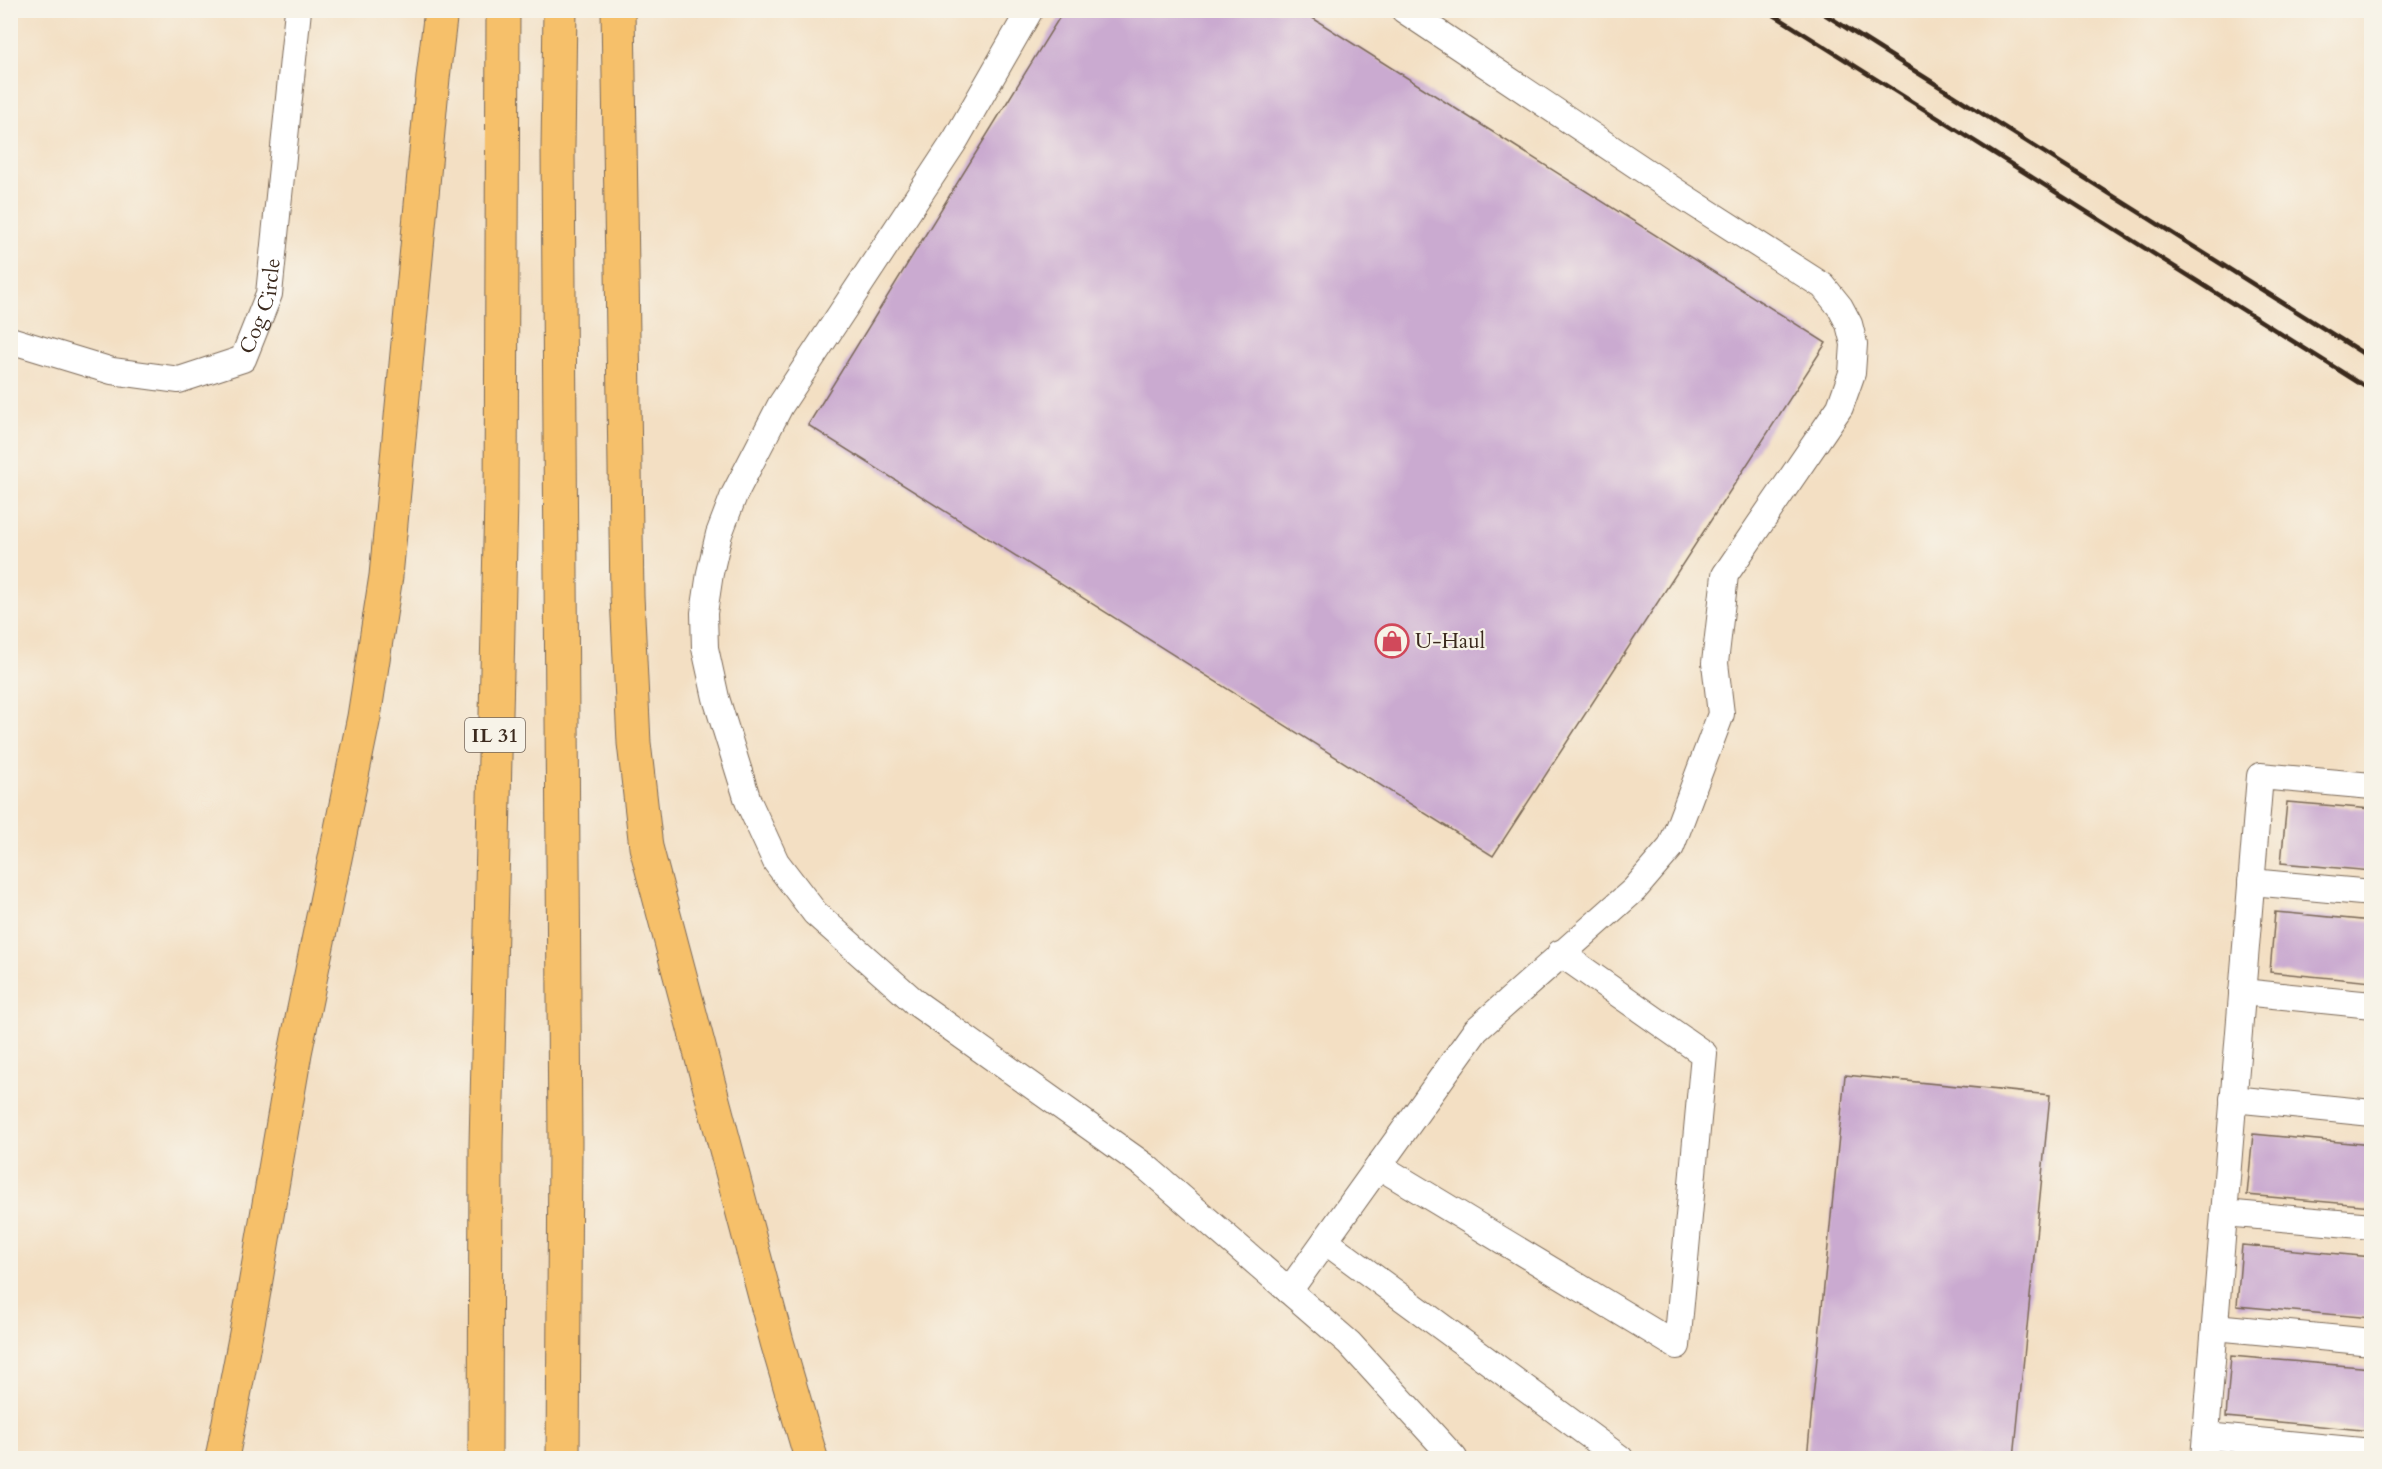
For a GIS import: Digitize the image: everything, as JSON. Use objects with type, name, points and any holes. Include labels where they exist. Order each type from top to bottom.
[{"type":"main road","points":[[222,1458],[255,1285],[294,1053],[364,717],[386,576],[441,10]]},
{"type":"main road","name":"IL 31","points":[[485,1458],[486,1144],[501,499],[503,10]]},
{"type":"main road","points":[[560,10],[558,148],[565,1143],[563,1458]]},
{"type":"main road","points":[[618,10],[627,596],[634,742],[646,848],[777,1342],[811,1458]]},
{"type":"lane","name":"Cog Circle","points":[[10,340],[112,371],[179,380],[243,359],[269,294],[298,10]]},
{"type":"lane","points":[[1030,10],[956,139],[780,406],[734,495],[719,534],[704,613],[705,648],[716,698],[748,801],[776,862],[815,914],[916,1003],[1145,1166],[1349,1343],[1454,1458]]},
{"type":"lane","points":[[1289,1291],[1476,1030],[1560,953],[1634,890],[1671,847],[1721,714],[1715,663],[1725,575],[1840,407],[1852,373],[1854,344],[1849,324],[1840,307],[1823,286],[1684,197],[1404,10]]},
{"type":"lane","points":[[2372,786],[2260,776],[2205,1448],[2372,1452]]},
{"type":"lane","points":[[2251,882],[2372,893]]},
{"type":"lane","points":[[1379,1166],[1677,1347],[1704,1054],[1560,953]]},
{"type":"lane","points":[[2242,992],[2372,1005]]},
{"type":"lane","points":[[2233,1099],[2372,1113]]},
{"type":"lane","points":[[2224,1213],[2372,1226]]},
{"type":"lane","points":[[1325,1241],[1620,1458]]},
{"type":"lane","points":[[2215,1328],[2372,1342]]},
{"type":"building","name":"U-Haul","points":[[1064,10],[1300,10],[1826,343],[1493,856],[808,425]]},
{"type":"building","points":[[2287,802],[2372,809],[2372,871],[2281,863]]},
{"type":"building","points":[[2275,912],[2372,921],[2372,982],[2270,972]]},
{"type":"building","points":[[1845,1075],[2050,1095],[2014,1458],[1807,1458]]},
{"type":"building","points":[[2253,1134],[2372,1145],[2372,1206],[2247,1195]]},
{"type":"building","points":[[2242,1245],[2372,1257],[2372,1318],[2237,1306]]},
{"type":"building","points":[[2231,1356],[2372,1368],[2372,1431],[2226,1417]]},
{"type":"railway","points":[[1766,10],[2372,391]]},
{"type":"railway","points":[[1818,10],[2372,359]]},
{"type":"place","name":"U-Haul","points":[[1392,641]]}]
